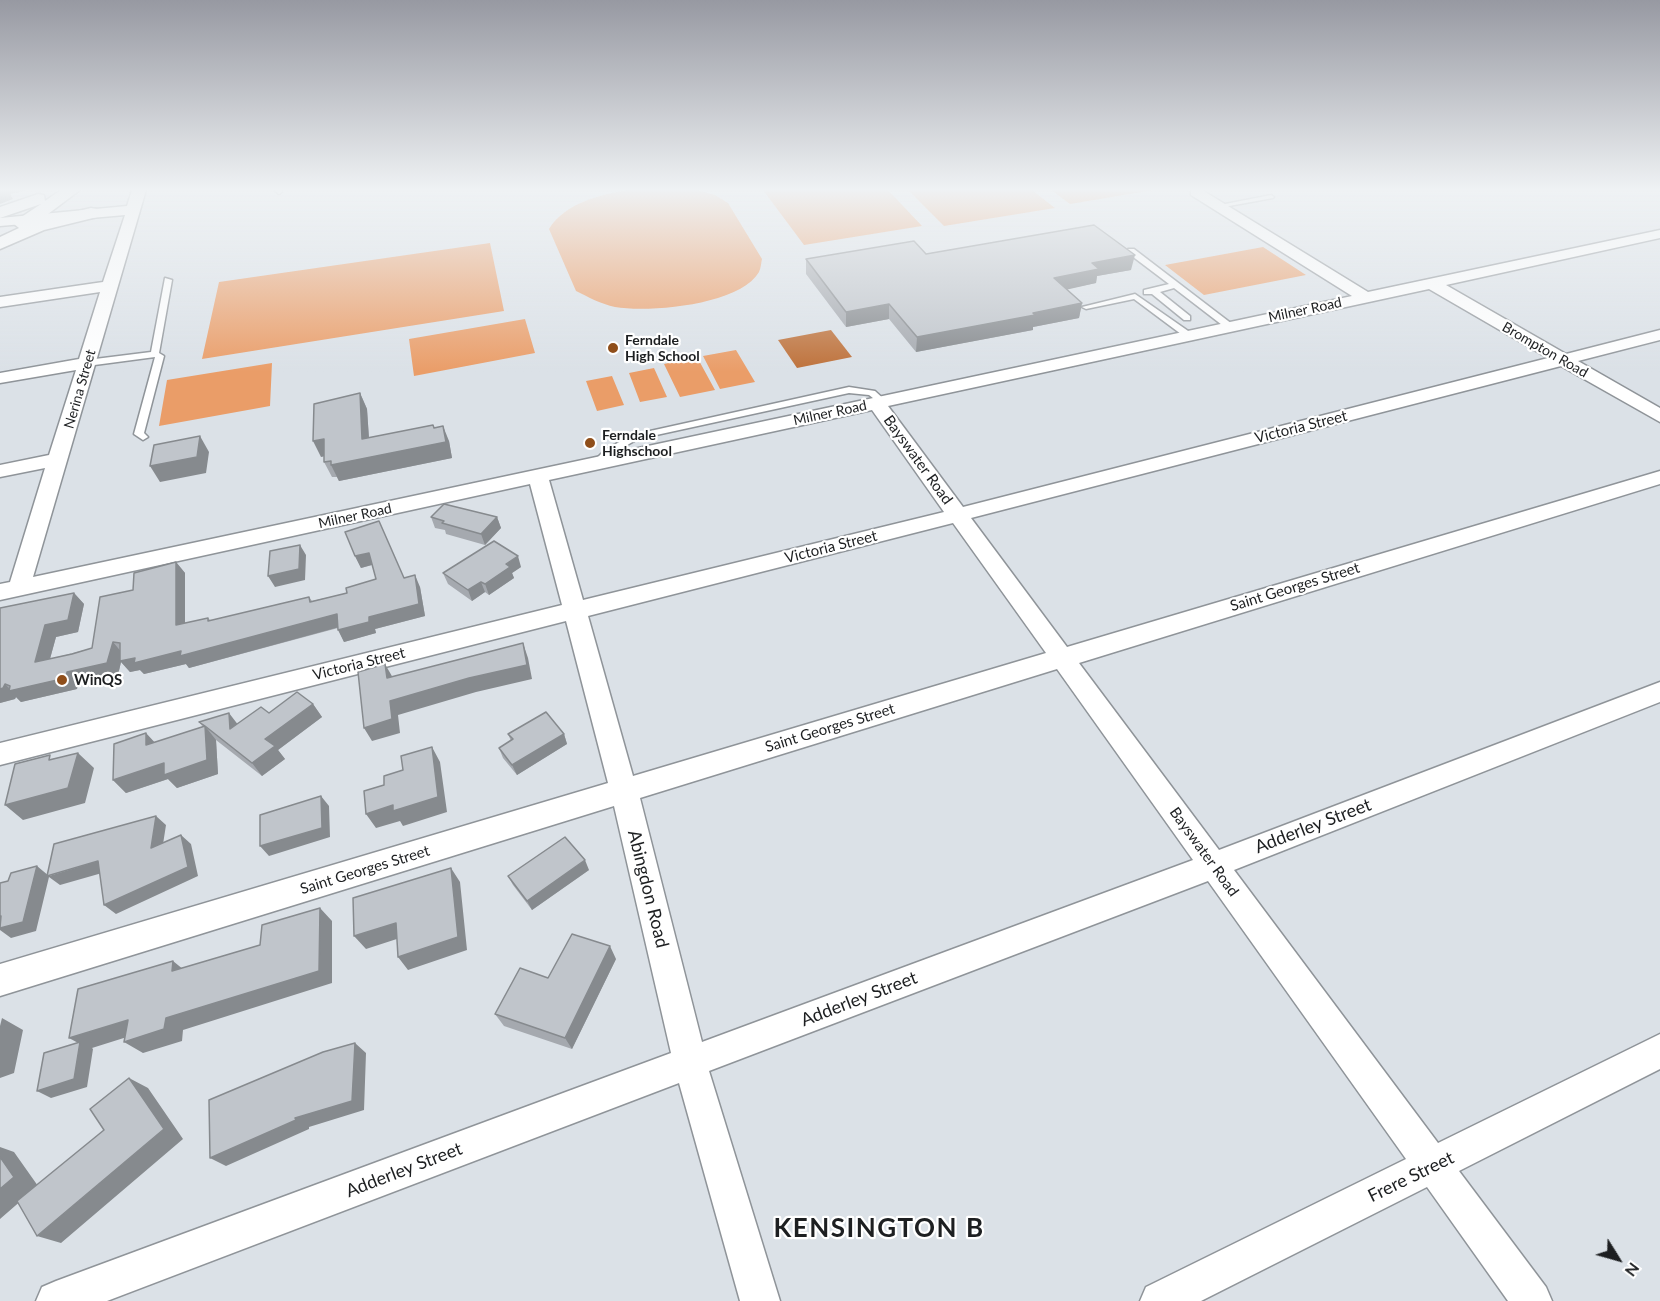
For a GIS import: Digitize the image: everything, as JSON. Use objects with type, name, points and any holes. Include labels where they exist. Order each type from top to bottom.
[{"type":"street","name":"Nerina Street","points":[[19,588],[121,251]]},
{"type":"street","points":[[1290,251],[1365,297]]},
{"type":"street","name":"Milner Road","points":[[0,592],[879,403],[1187,327],[1229,326],[1582,251]]},
{"type":"street","name":"Brompton Road","points":[[1431,283],[1660,416]]},
{"type":"street","points":[[0,303],[111,286]]},
{"type":"street","name":"Victoria Street","points":[[0,754],[958,515],[1660,335]]},
{"type":"street","points":[[0,378],[87,363]]},
{"type":"street","name":"Bayswater Road","points":[[879,403],[958,515],[1532,1301]]},
{"type":"street","points":[[0,471],[59,459]]},
{"type":"street","name":"Abingdon Road","points":[[537,477],[624,791],[690,1063],[760,1301]]},
{"type":"street","name":"Saint Georges Street","points":[[0,980],[1660,477]]},
{"type":"street","name":"Adderley Street","points":[[56,1301],[1214,865],[1660,692]]},
{"type":"street","name":"Frere Street","points":[[1160,1301],[1660,1051]]},
{"type":"lane","points":[[1131,251],[1229,326]]},
{"type":"lane","points":[[155,354],[168,280]]},
{"type":"lane","points":[[1086,307],[1175,285]]},
{"type":"lane","points":[[1154,291],[1187,327]]},
{"type":"lane","points":[[1135,296],[1187,327]]},
{"type":"lane","points":[[87,363],[160,355],[140,434],[143,437]]},
{"type":"shaded area","points":[[436,251],[492,251],[504,311],[202,359],[219,282]]},
{"type":"shaded area","points":[[558,251],[757,251],[762,259],[759,272],[749,283],[733,292],[693,304],[630,309],[600,302],[576,291]]},
{"type":"shaded area","points":[[1243,251],[1269,251],[1306,275],[1204,295],[1165,265]]},
{"type":"shaded area","points":[[525,319],[535,353],[414,376],[409,339]]},
{"type":"shaded area","points":[[831,330],[852,357],[797,368],[778,340]]},
{"type":"shaded area","points":[[736,350],[755,382],[720,389],[703,356]]},
{"type":"shaded area","points":[[697,357],[715,390],[680,397],[664,364]]},
{"type":"shaded area","points":[[272,363],[270,406],[159,426],[167,380]]},
{"type":"shaded area","points":[[654,368],[667,397],[640,402],[629,373]]},
{"type":"shaded area","points":[[612,376],[624,405],[597,411],[586,381]]},
{"type":"building","points":[[856,251],[923,251],[926,254],[945,251],[1129,251],[1135,255],[1092,263],[1099,269],[1054,278],[1082,303],[1033,313],[1035,315],[917,337],[889,304],[846,312],[806,259]]},
{"type":"building","points":[[360,393],[362,439],[433,425],[434,428],[443,426],[446,442],[331,465],[331,461],[324,462],[324,439],[313,441],[314,404]]},
{"type":"building","points":[[200,436],[197,457],[150,466],[154,445]]},
{"type":"building","points":[[444,504],[497,517],[481,534],[442,523],[444,521],[431,517]]},
{"type":"building","points":[[379,521],[404,578],[415,575],[419,604],[369,617],[369,622],[338,630],[337,614],[180,656],[181,651],[134,663],[135,658],[120,661],[120,643],[113,642],[107,663],[67,672],[66,678],[9,691],[10,686],[5,684],[0,689],[0,608],[74,593],[68,620],[45,625],[35,662],[92,648],[100,597],[133,590],[134,573],[176,562],[176,625],[208,618],[208,621],[309,597],[310,602],[347,593],[346,588],[376,579],[369,553],[355,556],[345,532]]},
{"type":"building","points":[[494,541],[518,556],[506,564],[510,567],[485,584],[481,582],[468,590],[443,573]]},
{"type":"building","points":[[300,545],[299,569],[268,576],[270,551]]},
{"type":"building","points":[[523,643],[527,665],[469,678],[390,701],[392,719],[364,728],[358,672],[385,664],[387,678]]},
{"type":"building","points":[[297,692],[313,704],[265,739],[275,746],[252,763],[199,722],[229,713],[230,729],[261,707],[269,713]]},
{"type":"building","points":[[546,712],[564,734],[512,765],[499,748],[513,739],[508,734]]},
{"type":"building","points":[[205,726],[207,760],[164,775],[164,763],[113,780],[114,744],[146,733],[146,745]]},
{"type":"building","points":[[432,747],[438,797],[393,811],[393,805],[366,814],[364,791],[384,785],[384,776],[403,770],[401,756]]},
{"type":"building","points":[[78,753],[68,788],[5,805],[15,764],[50,755],[49,760]]},
{"type":"building","points":[[321,796],[322,828],[260,846],[260,815]]},
{"type":"building","points":[[156,816],[151,848],[181,835],[188,867],[104,905],[98,861],[47,876],[54,844]]},
{"type":"building","points":[[565,837],[585,860],[527,901],[508,876]]},
{"type":"building","points":[[37,866],[23,922],[0,928],[0,883],[8,881],[11,873]]},
{"type":"building","points":[[451,868],[458,937],[398,957],[396,923],[354,936],[353,898]]},
{"type":"building","points":[[320,908],[319,971],[166,1018],[164,1029],[124,1042],[128,1020],[69,1038],[78,989],[173,961],[172,971],[260,945],[262,925]]},
{"type":"building","points":[[572,934],[610,946],[565,1038],[495,1014],[520,968],[548,978]]},
{"type":"building","points":[[80,1042],[74,1079],[37,1091],[44,1053]]},
{"type":"building","points":[[355,1043],[352,1101],[295,1118],[296,1120],[210,1158],[209,1100],[323,1052]]},
{"type":"building","points":[[129,1078],[164,1129],[37,1236],[17,1201],[104,1130],[90,1109]]},
{"type":"building","points":[[0,1157],[14,1177],[0,1189]]},
{"type":"place","name":"Ferndale High School","points":[[613,348]]},
{"type":"place","name":"Ferndale Highschool","points":[[590,443]]},
{"type":"place","name":"WinQS","points":[[62,680]]},
{"type":"district","name":"KENSINGTON B","points":[[879,1229]]}]
